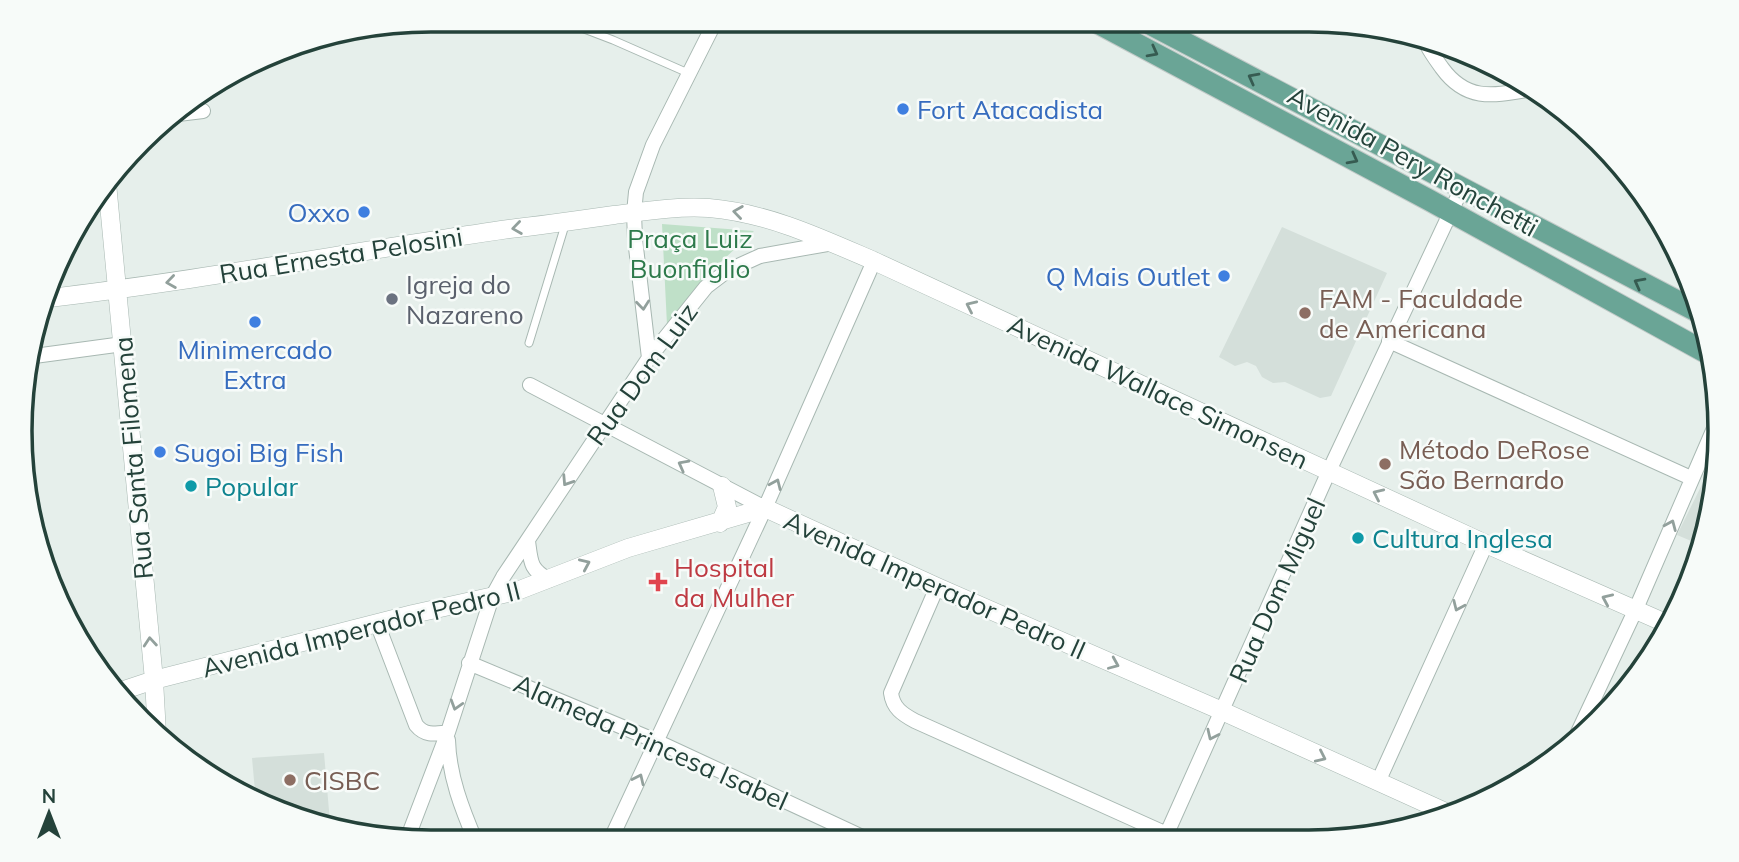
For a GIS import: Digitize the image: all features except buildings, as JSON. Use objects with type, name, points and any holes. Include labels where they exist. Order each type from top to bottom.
[{"type":"main road","name":"Avenida Pery Ronchetti","points":[[1113,31],[1450,211],[1699,349]]},
{"type":"main road","name":"Avenida Pery Ronchetti","points":[[1163,31],[1687,306]]},
{"type":"street","points":[[649,358],[634,213],[636,192],[642,171],[709,31]]},
{"type":"street","points":[[1432,52],[1450,78],[1461,88],[1474,93],[1494,95],[1518,91]]},
{"type":"street","points":[[190,113],[203,111]]},
{"type":"street","name":"Rua Dom Miguel","points":[[1173,830],[1222,711],[1329,471],[1462,188]]},
{"type":"street","name":"Rua Santa Filomena","points":[[108,196],[156,720]]},
{"type":"street","name":"Avenida Wallace Simonsen","points":[[634,213],[676,208],[709,208],[747,213],[788,225],[874,261],[1486,544],[1659,621]]},
{"type":"street","name":"Rua Ernesta Pelosini","points":[[55,297],[634,213]]},
{"type":"street","name":"Rua Dom Luiz","points":[[411,830],[448,732],[492,597],[503,576],[649,358],[706,287],[727,271],[760,256],[833,243]]},
{"type":"street","points":[[615,830],[765,509],[874,261]]},
{"type":"street","points":[[1389,341],[1691,478]]},
{"type":"street","points":[[39,355],[123,344]]},
{"type":"street","points":[[530,385],[765,509]]},
{"type":"street","points":[[1585,718],[1635,611],[1707,443]]},
{"type":"street","points":[[720,523],[727,507],[722,486]]},
{"type":"street","name":"Avenida Imperador Pedro II","points":[[127,689],[377,623],[492,597],[549,580],[628,548],[765,509],[1437,808]]},
{"type":"street","points":[[528,541],[532,567],[549,580]]},
{"type":"street","points":[[1378,782],[1486,544]]},
{"type":"street","points":[[937,587],[891,692],[892,702],[901,713],[1153,830]]},
{"type":"street","points":[[377,623],[416,724],[429,734],[448,732],[451,770],[472,830]]},
{"type":"street","name":"Alameda Princesa Isabel","points":[[469,663],[656,741],[847,830]]},
{"type":"lane","points":[[589,31],[688,73]]},
{"type":"lane","points":[[529,343],[567,221]]},
{"type":"shaded area","name":"FAM - Faculdade de Americana","points":[[1282,227],[1387,273],[1331,396],[1320,398],[1285,382],[1273,383],[1262,377],[1256,366],[1247,362],[1235,366],[1219,357]]},
{"type":"shaded area","points":[[1704,480],[1692,541],[1677,535]]},
{"type":"shaded area","name":"CISBC","points":[[324,753],[330,817],[255,789],[252,758]]},
{"type":"green space","name":"Praça Luiz Buonfiglio","points":[[662,224],[754,231],[708,274],[667,325]]},
{"type":"place","name":"Fort Atacadista","points":[[903,109]]},
{"type":"place","name":"Oxxo","points":[[364,212]]},
{"type":"place","name":"Q Mais Outlet","points":[[1224,276]]},
{"type":"place","name":"Igreja do Nazareno","points":[[392,299]]},
{"type":"place","name":"FAM - Faculdade de Americana","points":[[1305,313]]},
{"type":"place","name":"Minimercado Extra","points":[[255,322]]},
{"type":"place","name":"Sugoi Big Fish","points":[[160,452]]},
{"type":"place","name":"Método DeRose São Bernardo","points":[[1385,464]]},
{"type":"place","name":"Popular","points":[[191,486]]},
{"type":"place","name":"Cultura Inglesa","points":[[1358,538]]},
{"type":"place","name":"Hospital da Mulher","points":[[658,582]]},
{"type":"place","name":"CISBC","points":[[290,780]]}]
